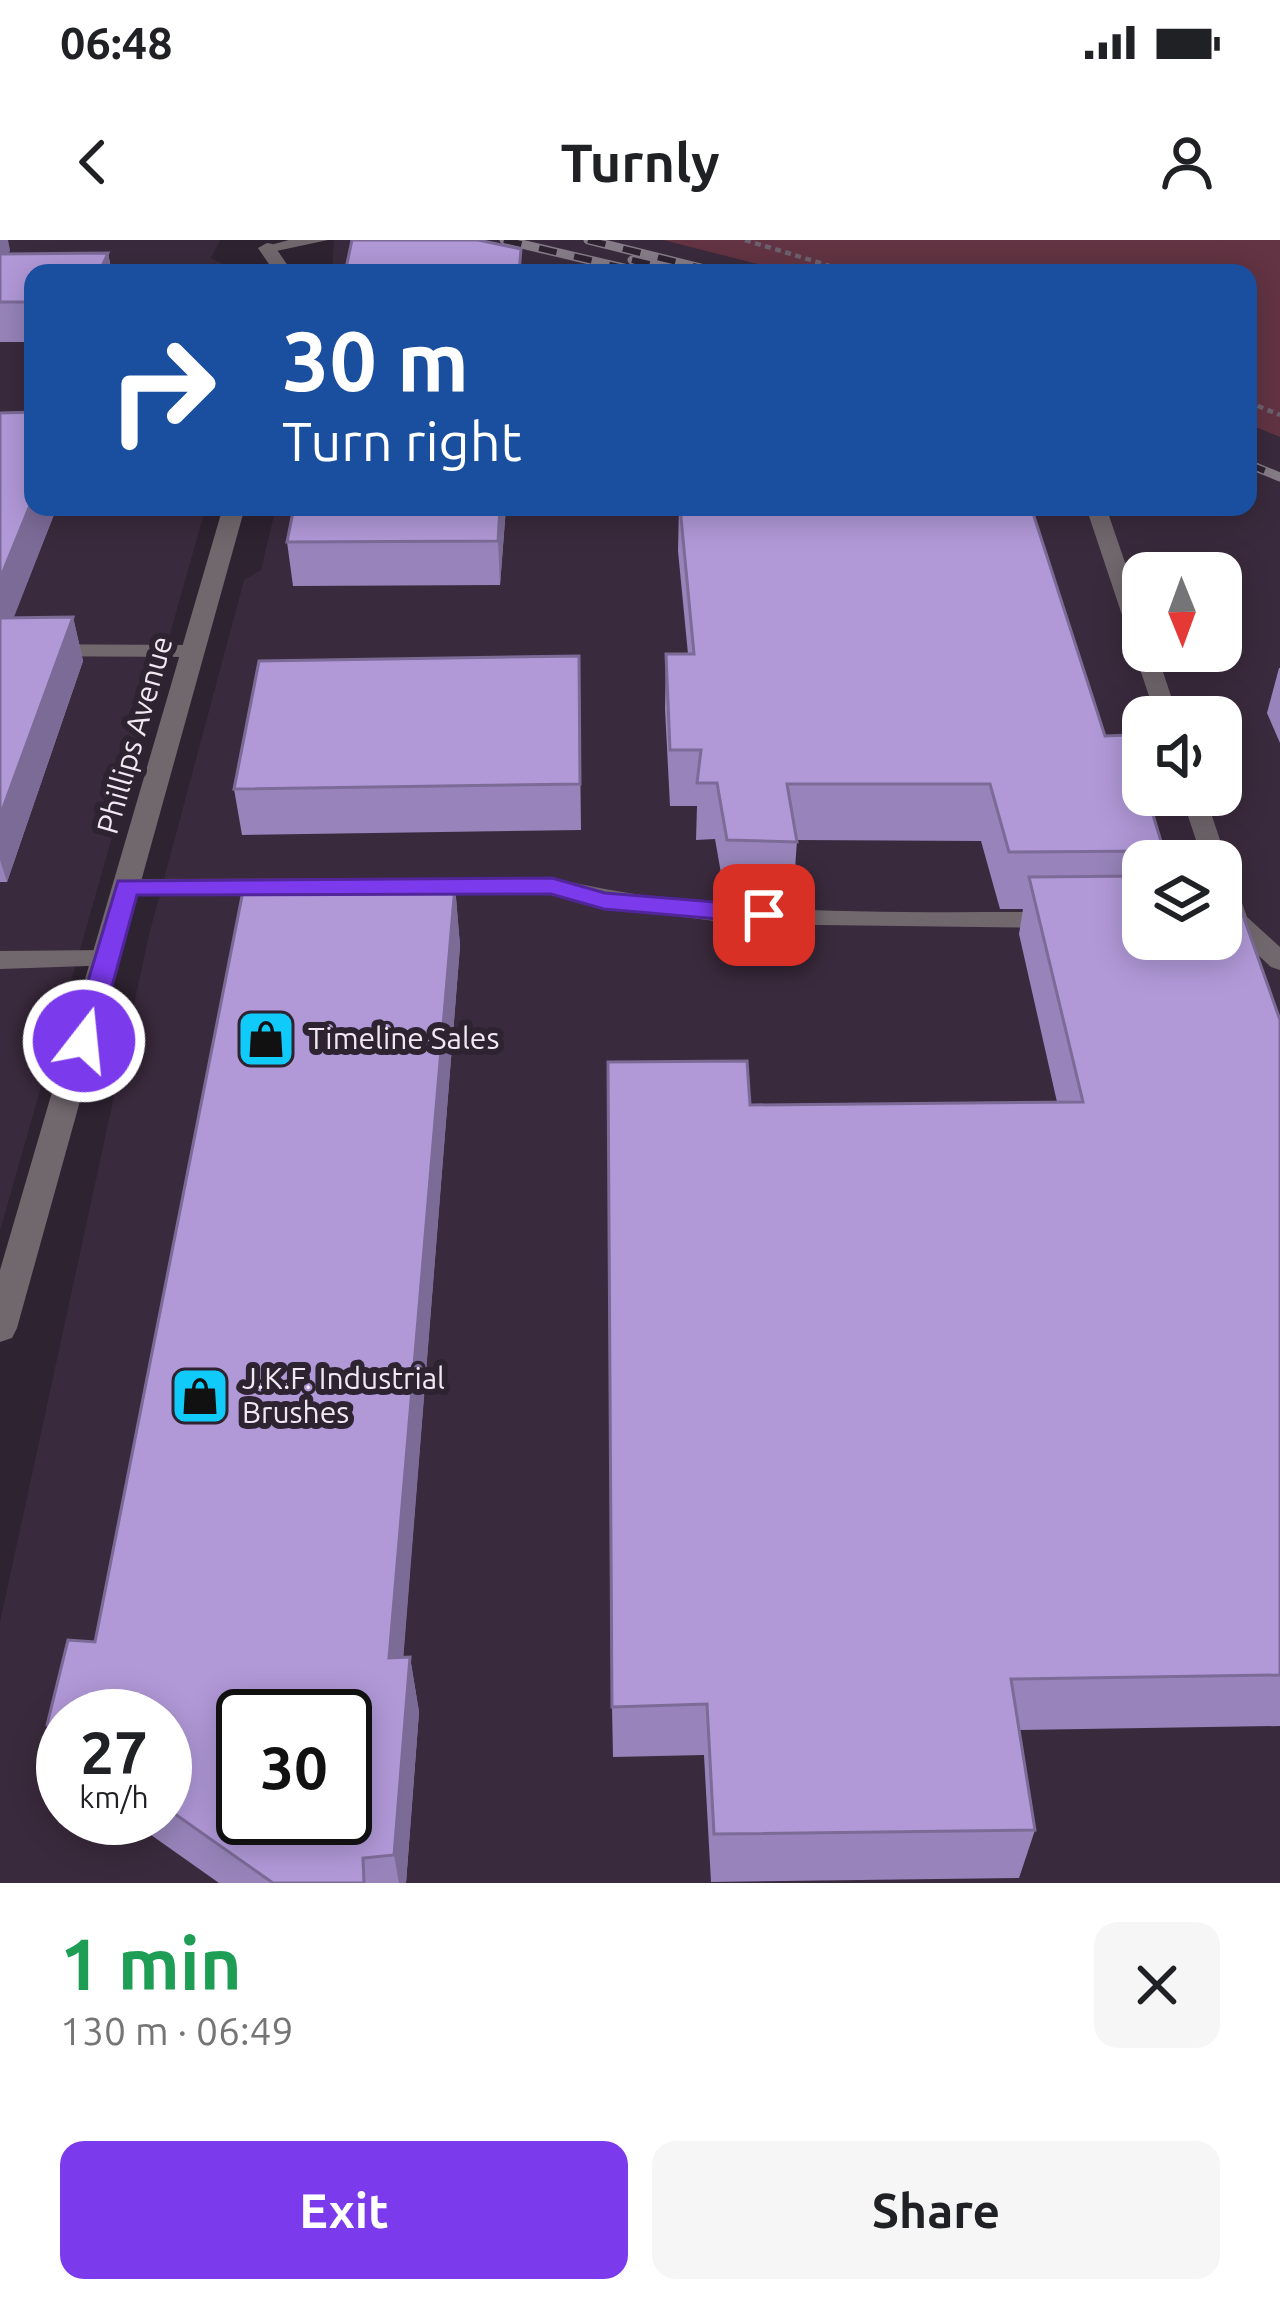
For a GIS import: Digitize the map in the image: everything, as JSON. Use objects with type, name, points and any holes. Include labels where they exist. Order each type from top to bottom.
[{"type":"street","points":[[267,248],[278,264]]},
{"type":"street","name":"Phillips Avenue","points":[[0,1328],[232,516]]},
{"type":"lane","points":[[267,248],[320,240]]},
{"type":"lane","points":[[1099,516],[1122,583]]},
{"type":"lane","points":[[0,650],[192,651]]},
{"type":"lane","points":[[126,887],[552,886],[604,901],[802,918],[1075,920]]},
{"type":"lane","points":[[1242,932],[1280,961]]},
{"type":"lane","points":[[0,960],[108,959]]},
{"type":"path","points":[[745,240],[824,264]]},
{"type":"shaded area","points":[[0,240],[220,240],[211,258],[222,264],[24,264],[24,516],[203,516],[0,1231]]},
{"type":"shaded area","points":[[334,240],[663,240],[757,264],[333,264]]},
{"type":"shaded area","points":[[663,240],[1280,240],[1280,437],[1257,428],[1257,264],[757,264]]},
{"type":"shaded area","points":[[1257,428],[1280,437],[1280,1883],[0,1883],[0,1622],[149,935],[244,580],[261,570],[274,516],[1257,516]]},
{"type":"building","points":[[352,240],[478,240],[521,249],[520,264],[347,264]]},
{"type":"building","points":[[108,253],[103,264],[24,264],[24,302],[0,302],[0,254]]},
{"type":"building","points":[[24,412],[26,516],[0,579],[0,413]]},
{"type":"building","points":[[292,516],[499,516],[498,541],[287,542]]},
{"type":"building","points":[[681,516],[1034,516],[1105,736],[1122,735],[1122,816],[1153,816],[1161,840],[1122,840],[1122,851],[1009,852],[990,784],[787,784],[797,842],[727,840],[717,783],[697,783],[701,750],[670,750],[666,654],[694,654]]},
{"type":"building","points":[[73,617],[0,816],[0,618]]},
{"type":"building","points":[[579,656],[580,784],[234,789],[259,661]]},
{"type":"building","points":[[1122,876],[1122,960],[1242,960],[1242,912],[1280,1020],[1280,1675],[1011,1679],[1035,1830],[714,1834],[707,1704],[612,1707],[608,1062],[747,1061],[750,1105],[1083,1102],[1029,877]]},
{"type":"building","points":[[244,886],[455,886],[389,1658],[410,1657],[394,1855],[363,1858],[364,1883],[273,1883],[219,1845],[372,1845],[372,1689],[216,1689],[216,1843],[192,1826],[192,1689],[56,1689],[68,1640],[95,1642]]},
{"type":"railway","points":[[504,240],[607,264]]},
{"type":"railway","points":[[588,240],[685,264]]},
{"type":"railway","points":[[632,260],[648,264]]},
{"type":"railway","points":[[1257,468],[1280,477]]},
{"type":"place","name":"Timeline Sales","points":[[266,1039]]},
{"type":"place","name":"J.K.F. Industrial Brushes","points":[[200,1396]]},
{"type":"route","points":[[84,1041],[126,887],[552,886],[604,901],[764,915]]}]
